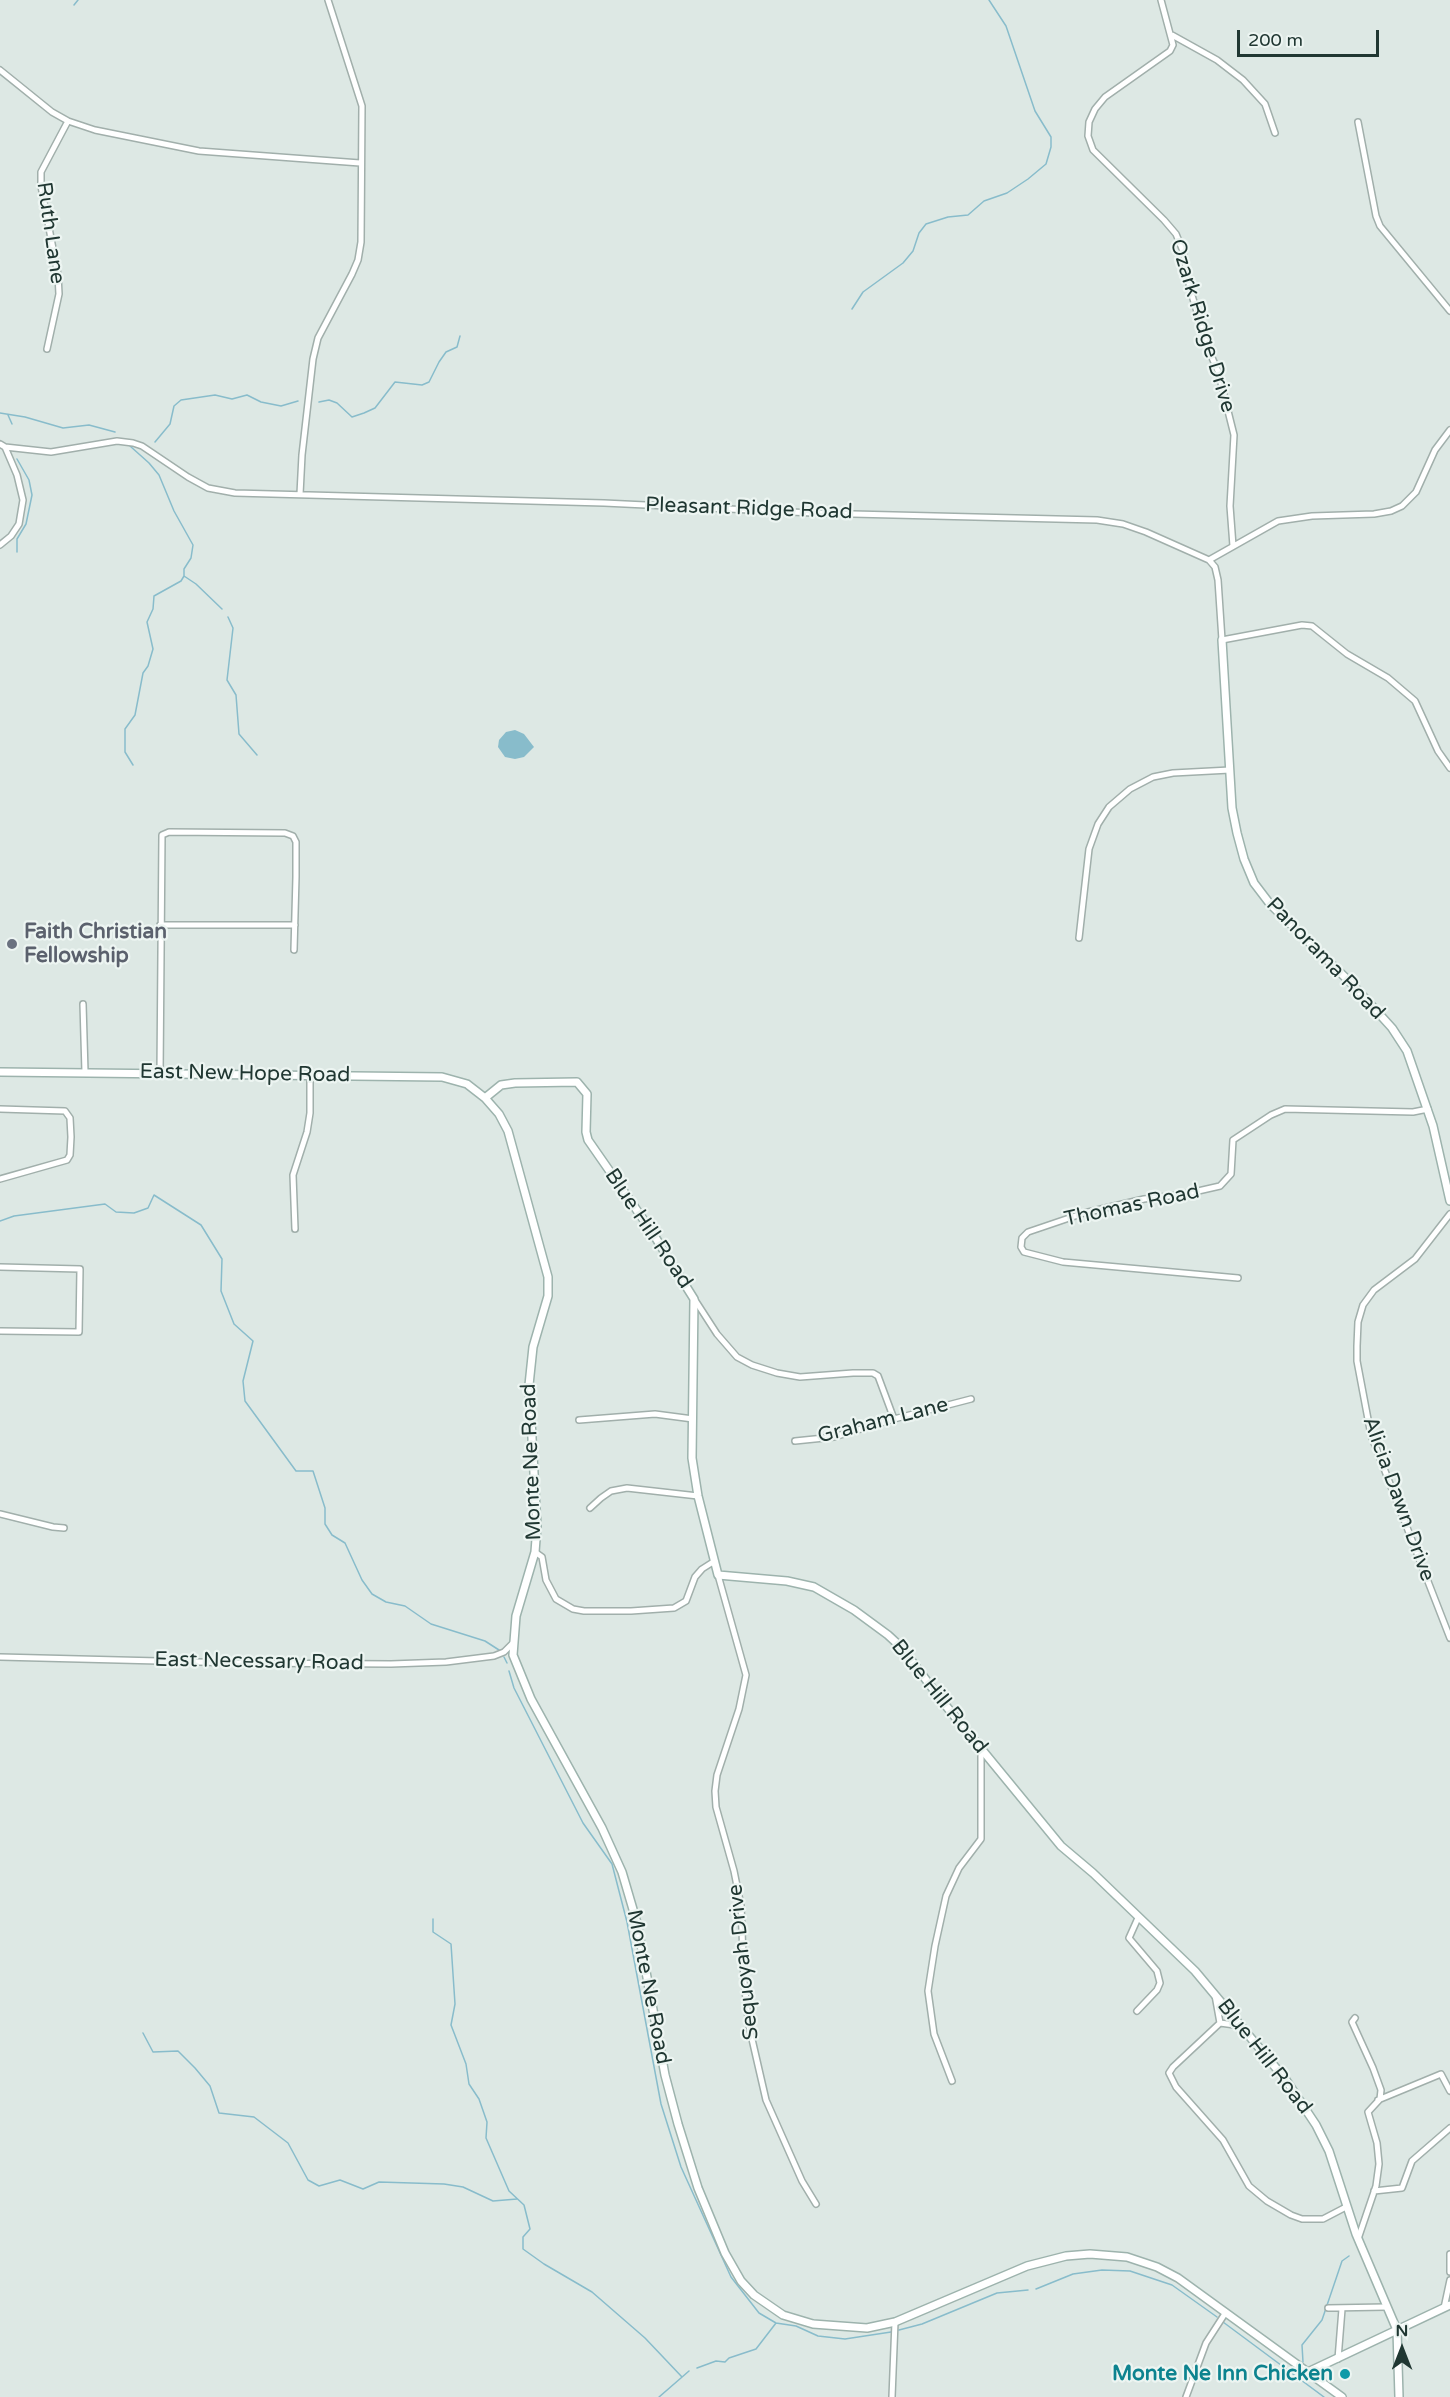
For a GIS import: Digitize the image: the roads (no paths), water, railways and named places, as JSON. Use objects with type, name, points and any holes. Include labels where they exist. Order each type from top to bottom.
[{"type":"street","points":[[300,494],[303,444],[313,359],[318,338],[358,260],[361,242],[362,106],[328,0]]},
{"type":"street","points":[[1161,0],[1172,35],[1217,60],[1243,80],[1265,104],[1275,133]]},
{"type":"street","name":"Ozark Ridge Drive","points":[[1172,35],[1173,45],[1170,51],[1105,97],[1092,116],[1088,136],[1093,150],[1164,220],[1176,234],[1183,250],[1190,289],[1209,351],[1218,371],[1234,435],[1230,506],[1233,546]]},
{"type":"street","points":[[0,70],[38,102],[68,121],[134,139],[199,151],[360,163]]},
{"type":"street","name":"Ruth Lane","points":[[46,349],[59,294],[58,274],[41,186],[41,172],[68,121]]},
{"type":"street","points":[[1358,122],[1376,216],[1380,226],[1450,311]]},
{"type":"street","points":[[1450,430],[1435,450],[1416,492],[1402,506],[1374,514],[1286,519],[1270,524],[1209,560],[1215,567],[1218,580],[1222,640],[1312,626],[1347,654],[1388,678],[1415,701],[1438,751],[1450,768]]},
{"type":"street","name":"Pleasant Ridge Road","points":[[3,446],[51,452],[117,441],[133,443],[142,446],[208,488],[235,493],[1097,520],[1123,524],[1146,532],[1209,560]]},
{"type":"street","points":[[0,545],[11,536],[19,524],[23,500],[17,475],[3,446]]},
{"type":"street","name":"Panorama Road","points":[[1222,640],[1236,833],[1254,883],[1270,904],[1353,985],[1392,1028],[1407,1051],[1428,1109],[1450,1201]]},
{"type":"street","points":[[1079,938],[1089,849],[1098,824],[1109,807],[1130,789],[1153,777],[1173,773],[1230,770]]},
{"type":"street","points":[[160,1073],[162,836],[169,832],[285,833],[293,836],[296,843],[294,950]]},
{"type":"street","points":[[160,925],[296,925]]},
{"type":"street","points":[[83,1004],[85,1072]]},
{"type":"street","name":"East New Hope Road","points":[[0,1072],[442,1077],[466,1084],[485,1098]]},
{"type":"street","points":[[295,1229],[293,1175],[307,1132],[310,1113],[310,1074]]},
{"type":"street","name":"Blue Hill Road","points":[[485,1098],[501,1085],[577,1082],[587,1094],[586,1132],[588,1140],[652,1232],[694,1299],[692,1458],[698,1496],[718,1575],[801,1583],[814,1587],[854,1610],[902,1648],[1061,1846],[1185,1960],[1243,2026],[1286,2080],[1316,2125],[1329,2151],[1346,2207],[1396,2330],[1399,2397]]},
{"type":"street","name":"Monte Ne Road","points":[[485,1098],[499,1114],[508,1131],[548,1277],[548,1296],[533,1347],[529,1384],[538,1506],[535,1552],[516,1616],[513,1643],[518,1669],[531,1699],[602,1828],[622,1872],[637,1923],[665,2075],[678,2124],[698,2188],[741,2281],[754,2295],[783,2315],[813,2324],[840,2328],[867,2328],[895,2322],[1027,2266],[1066,2256],[1090,2254],[1127,2257],[1178,2278],[1341,2397]]},
{"type":"street","points":[[0,1108],[65,1111],[70,1118],[70,1155],[67,1160],[0,1179]]},
{"type":"street","name":"Thomas Road","points":[[1238,1278],[1063,1262],[1024,1252],[1021,1247],[1022,1238],[1028,1232],[1084,1213],[1160,1196],[1185,1194],[1220,1186],[1231,1174],[1233,1140],[1271,1115],[1285,1109],[1413,1112],[1428,1109]]},
{"type":"street","name":"Alicia Dawn Drive","points":[[1450,1214],[1415,1259],[1374,1290],[1363,1305],[1358,1322],[1357,1346],[1357,1361],[1371,1435],[1450,1638]]},
{"type":"street","points":[[0,1267],[80,1269],[79,1332],[0,1331]]},
{"type":"street","points":[[694,1299],[724,1342],[738,1357],[752,1365],[800,1377],[853,1373],[873,1373],[878,1376],[894,1419]]},
{"type":"street","name":"Graham Lane","points":[[795,1441],[834,1437],[971,1399]]},
{"type":"street","points":[[579,1420],[655,1414],[693,1419]]},
{"type":"street","points":[[590,1508],[600,1497],[611,1491],[627,1488],[698,1496]]},
{"type":"street","points":[[0,1514],[64,1528]]},
{"type":"street","points":[[535,1552],[542,1557],[546,1580],[556,1599],[573,1609],[584,1611],[674,1608],[686,1602],[695,1577],[713,1562]]},
{"type":"street","name":"Sequoyah Drive","points":[[718,1575],[746,1675],[739,1709],[717,1775],[715,1791],[716,1807],[741,1906],[744,1981],[749,2026],[766,2100],[802,2181],[816,2204]]},
{"type":"street","name":"East Necessary Road","points":[[0,1657],[391,1664],[446,1662],[495,1656],[504,1652],[513,1643]]},
{"type":"street","points":[[952,2082],[934,2034],[928,1991],[946,1896],[959,1868],[981,1839],[981,1748]]},
{"type":"street","points":[[1137,2011],[1160,1983],[1158,1971],[1129,1938],[1138,1918]]},
{"type":"street","points":[[1215,1994],[1220,2023]]},
{"type":"street","points":[[1355,2018],[1352,2022],[1382,2090],[1382,2096],[1368,2112],[1377,2143],[1379,2172],[1358,2239]]},
{"type":"street","points":[[1220,2023],[1243,2026]]},
{"type":"street","points":[[1220,2023],[1173,2067],[1169,2073],[1176,2087],[1223,2140],[1249,2186],[1267,2201],[1302,2219],[1323,2219],[1346,2207]]},
{"type":"street","points":[[1378,2100],[1441,2074],[1450,2091]]},
{"type":"street","points":[[1374,2191],[1402,2188],[1412,2161],[1450,2128]]},
{"type":"street","points":[[1450,2254],[1450,2272]]},
{"type":"street","points":[[1308,2372],[1447,2307],[1450,2280]]},
{"type":"street","points":[[1328,2308],[1386,2307]]},
{"type":"street","points":[[1338,2359],[1342,2309]]},
{"type":"street","points":[[1186,2397],[1206,2343],[1226,2312]]},
{"type":"street","points":[[892,2397],[895,2322]]},
{"type":"water","points":[[515,730],[524,734],[534,747],[524,757],[515,759],[505,757],[498,747],[499,740],[506,732]]},
{"type":"waterway","points":[[74,5],[78,0]]},
{"type":"waterway","points":[[852,309],[863,292],[903,263],[913,251],[919,233],[926,224],[948,217],[968,215],[984,201],[1007,193],[1046,164],[1051,147],[1051,137],[1035,111],[1006,26],[989,0]]},
{"type":"waterway","points":[[319,402],[329,400],[337,403],[352,417],[375,408],[395,382],[422,385],[429,382],[446,352],[457,347],[460,336]]},
{"type":"waterway","points":[[155,442],[170,424],[174,406],[181,400],[215,395],[232,399],[247,395],[261,402],[281,406],[298,401]]},
{"type":"waterway","points":[[0,413],[25,417],[63,428],[89,425],[115,432]]},
{"type":"waterway","points":[[8,415],[12,424]]},
{"type":"waterway","points":[[130,446],[159,475],[174,511],[193,545],[191,558],[184,569],[181,581],[154,596],[153,609],[147,622],[153,649],[148,666],[143,673],[135,715],[125,729],[125,752],[133,765]]},
{"type":"waterway","points":[[17,459],[29,480],[32,495],[26,524],[17,539],[17,552]]},
{"type":"waterway","points":[[184,576],[196,584],[222,609]]},
{"type":"waterway","points":[[228,617],[233,628],[227,680],[236,695],[239,734],[257,755]]},
{"type":"waterway","points":[[0,1221],[14,1216],[105,1204],[116,1212],[134,1213],[148,1208],[154,1195],[201,1225],[222,1259],[221,1291],[234,1324],[253,1341],[243,1381],[245,1401],[296,1471],[313,1471],[325,1508],[325,1524],[332,1535],[345,1543],[362,1580],[372,1594],[386,1602],[405,1606],[431,1624],[485,1641],[499,1650]]},
{"type":"waterway","points":[[504,1657],[507,1663]]},
{"type":"waterway","points":[[509,1671],[514,1688],[583,1823],[612,1864],[627,1922],[661,2104],[681,2167],[731,2277],[759,2313],[776,2323],[796,2326],[818,2336],[845,2339],[891,2332]]},
{"type":"waterway","points":[[433,1919],[433,1932],[451,1944],[455,2004],[451,2025],[466,2064],[469,2084],[479,2099],[487,2122],[486,2138],[509,2191],[524,2205],[530,2229],[523,2237],[523,2249],[592,2292],[645,2338],[682,2377]]},
{"type":"waterway","points":[[143,2033],[153,2052],[178,2051],[195,2068],[210,2086],[219,2113],[254,2117],[288,2143],[308,2180],[319,2186],[340,2180],[363,2189],[379,2182],[444,2184],[463,2187],[493,2201],[517,2199]]},
{"type":"waterway","points":[[1303,2362],[1302,2345],[1322,2320],[1342,2261],[1349,2256]]},
{"type":"waterway","points":[[1036,2289],[1073,2274],[1102,2270],[1130,2271],[1172,2285],[1217,2317]]},
{"type":"waterway","points":[[899,2330],[922,2324],[997,2293],[1028,2290]]},
{"type":"waterway","points":[[1223,2322],[1324,2397]]},
{"type":"waterway","points":[[697,2368],[716,2361],[725,2362],[729,2358],[756,2349],[776,2323]]},
{"type":"waterway","points":[[659,2397],[689,2371]]},
{"type":"place","name":"Faith Christian Fellowship","points":[[12,944]]},
{"type":"place","name":"Monte Ne Inn Chicken","points":[[1345,2374]]}]
